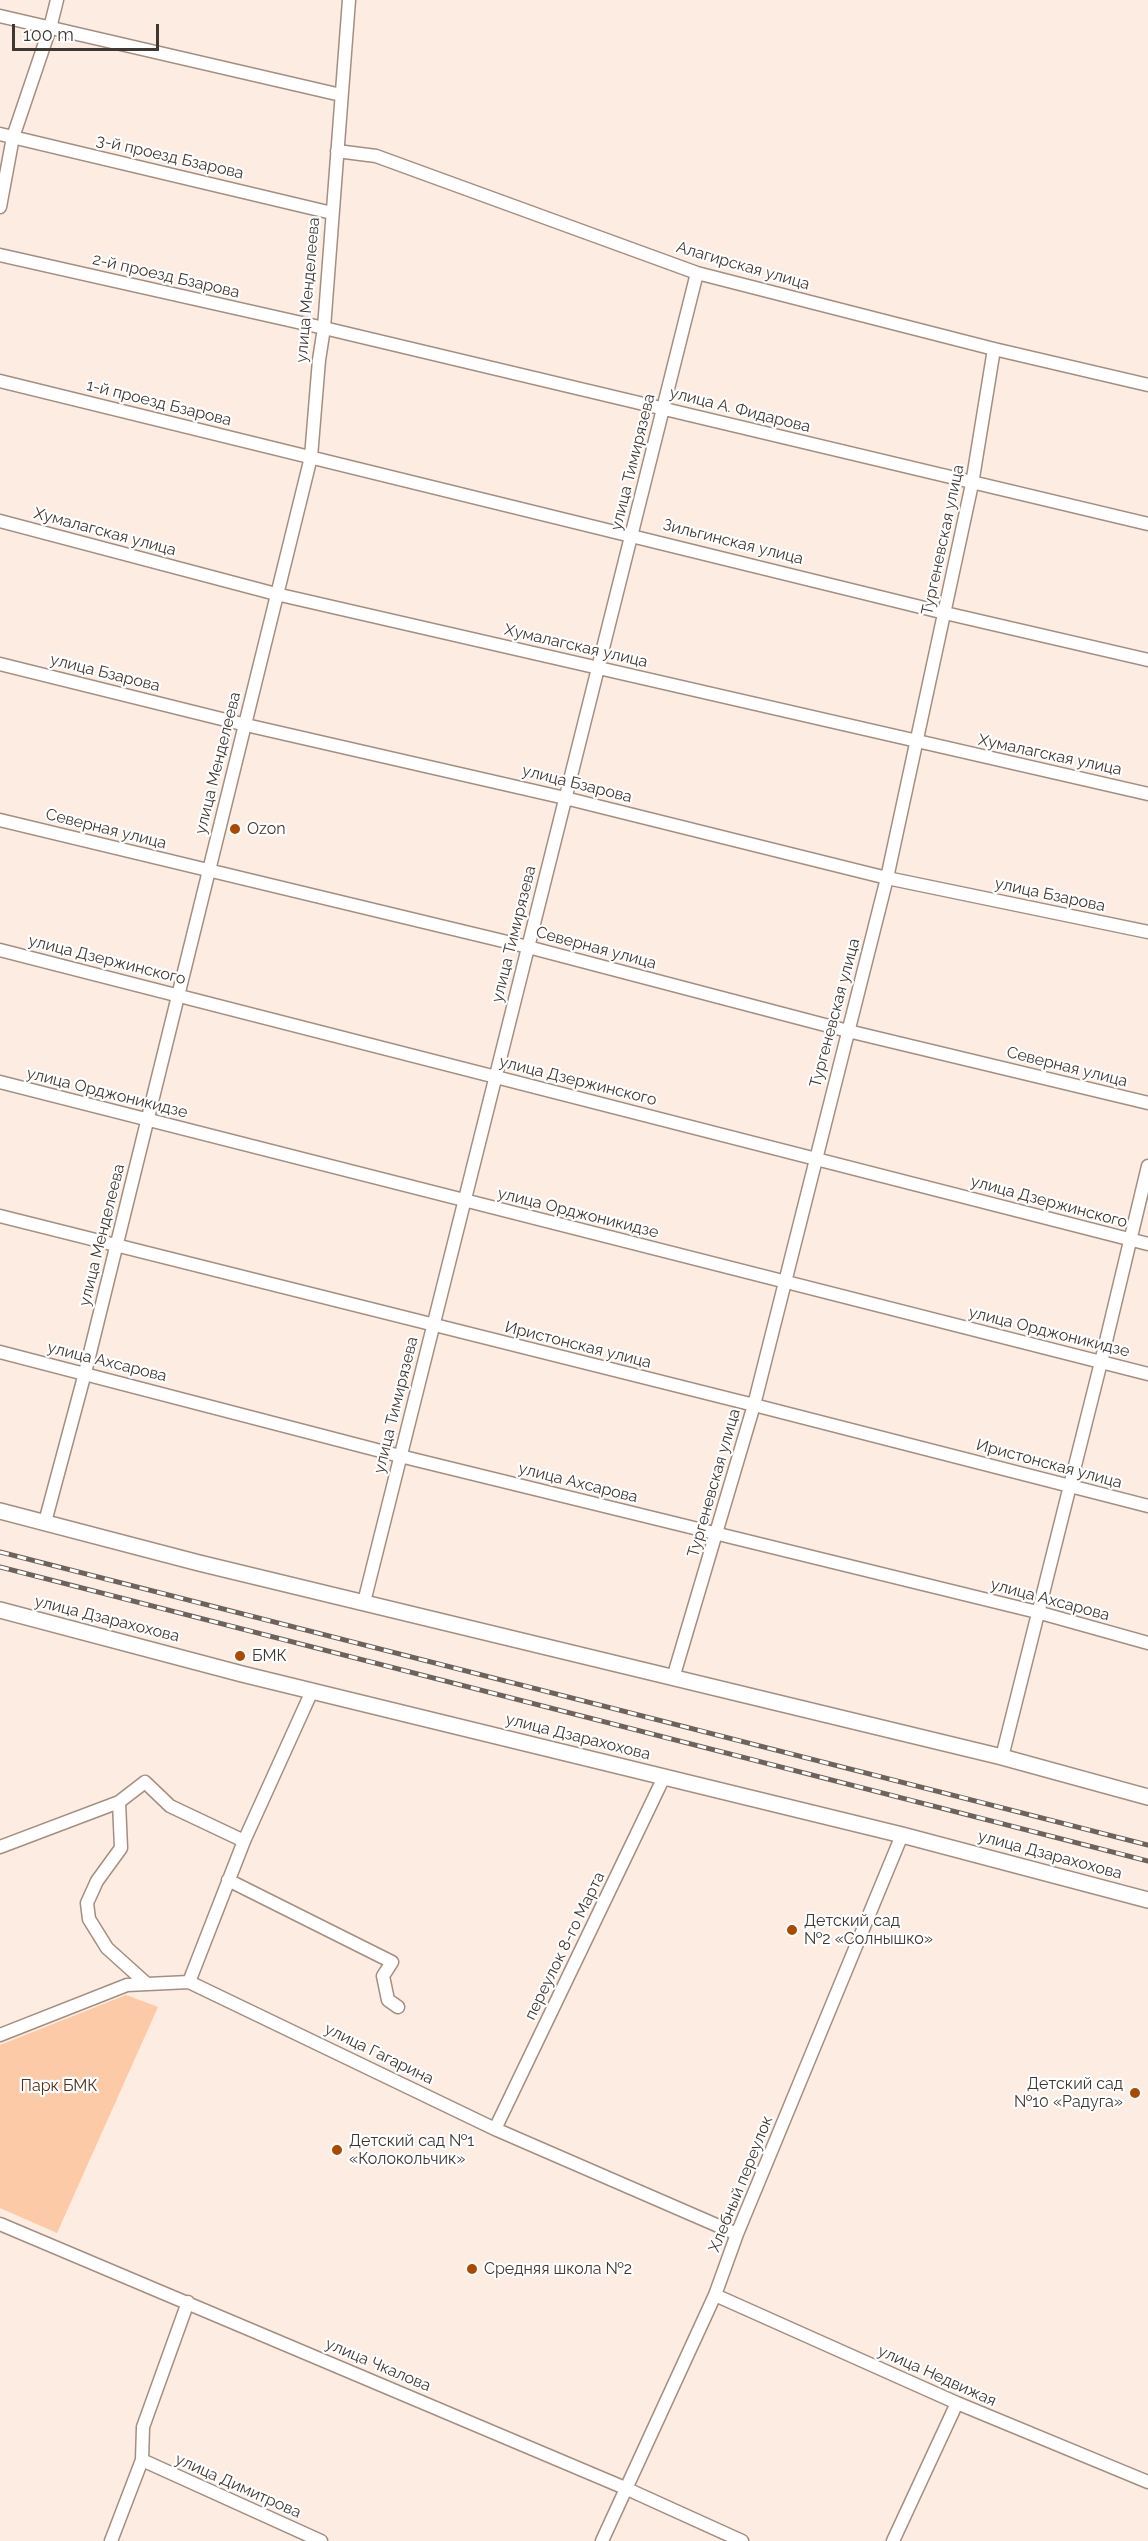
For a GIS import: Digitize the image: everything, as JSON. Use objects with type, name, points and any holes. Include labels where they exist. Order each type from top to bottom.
[{"type":"street","points":[[0,207],[14,137],[57,0]]},
{"type":"street","name":"улица Менделеева","points":[[45,1522],[85,1373],[207,871],[246,725],[311,457],[324,328],[349,0]]},
{"type":"street","points":[[0,16],[341,95]]},
{"type":"street","name":"3-й проезд Бзарова","points":[[0,134],[332,213]]},
{"type":"street","name":"Алагирская улица","points":[[337,151],[376,156],[697,273],[994,349],[1148,385]]},
{"type":"street","name":"2-й проезд Бзарова","points":[[0,255],[324,328]]},
{"type":"street","name":"улица Тимирязева","points":[[364,1602],[697,273]]},
{"type":"street","name":"улица А. Фидарова","points":[[324,328],[972,484],[1148,524]]},
{"type":"street","name":"Тургеневская улица","points":[[673,1678],[754,1405],[887,878],[972,484],[994,349]]},
{"type":"street","name":"1-й проезд Бзарова","points":[[0,381],[311,457]]},
{"type":"street","name":"Зильгинская улица","points":[[311,457],[632,534],[945,613],[1148,660]]},
{"type":"street","name":"Хумалагская улица","points":[[0,521],[276,594],[1148,794]]},
{"type":"street","name":"улица Бзарова","points":[[0,664],[246,725],[565,798],[887,878],[1148,932]]},
{"type":"street","name":"Северная улица","points":[[0,820],[528,947],[848,1031],[1148,1103]]},
{"type":"street","name":"улица Дзержинского","points":[[0,950],[1148,1244]]},
{"type":"street","name":"улица Орджоникидзе","points":[[0,1082],[464,1202],[786,1281],[1148,1374]]},
{"type":"street","points":[[1002,1757],[1148,1166]]},
{"type":"street","name":"Иристонская улица","points":[[0,1216],[1148,1506]]},
{"type":"street","name":"улица Ахсарова","points":[[0,1352],[400,1456],[1037,1612],[1148,1643]]},
{"type":"street","points":[[0,1511],[1002,1757],[1148,1797]]},
{"type":"street","name":"улица Дзарахохова","points":[[0,1610],[312,1691],[902,1835],[1148,1900]]},
{"type":"street","points":[[189,1982],[244,1841],[312,1691]]},
{"type":"street","name":"переулок 8-го Марта","points":[[495,2129],[664,1777]]},
{"type":"street","points":[[0,1847],[119,1802],[145,1782],[170,1806],[244,1841]]},
{"type":"street","points":[[119,1802],[121,1848],[97,1881],[87,1903],[89,1919],[107,1948],[147,1984]]},
{"type":"street","name":"Хлебный переулок","points":[[602,2541],[715,2295],[737,2234],[902,1835]]},
{"type":"street","points":[[228,1880],[392,1962],[383,1976],[388,2000],[398,2007]]},
{"type":"street","name":"улица Гагарина","points":[[0,2035],[127,1985],[189,1982],[495,2129],[737,2234]]},
{"type":"street","name":"улица Чкалова","points":[[0,2224],[625,2488],[742,2541]]},
{"type":"street","name":"улица Недвижая","points":[[715,2295],[957,2403],[1148,2482]]},
{"type":"street","points":[[111,2541],[142,2460],[143,2427],[188,2302]]},
{"type":"street","points":[[893,2541],[957,2403]]},
{"type":"street","name":"улица Димитрова","points":[[142,2460],[321,2541]]},
{"type":"green space","name":"Парк БМК","points":[[126,1995],[158,2007],[57,2233],[0,2208],[0,2045]]},
{"type":"railway","points":[[0,1552],[1148,1845]]},
{"type":"railway","points":[[0,1567],[1148,1861]]},
{"type":"place","name":"Ozon","points":[[235,829]]},
{"type":"place","name":"БМК","points":[[240,1656]]},
{"type":"place","name":"Детский сад №2 «Солнышко»","points":[[792,1930]]},
{"type":"place","name":"Детский сад №10 «Радуга»","points":[[1135,2093]]},
{"type":"place","name":"Детский сад №1 «Колокольчик»","points":[[337,2150]]},
{"type":"place","name":"Средняя школа №2","points":[[472,2269]]}]
